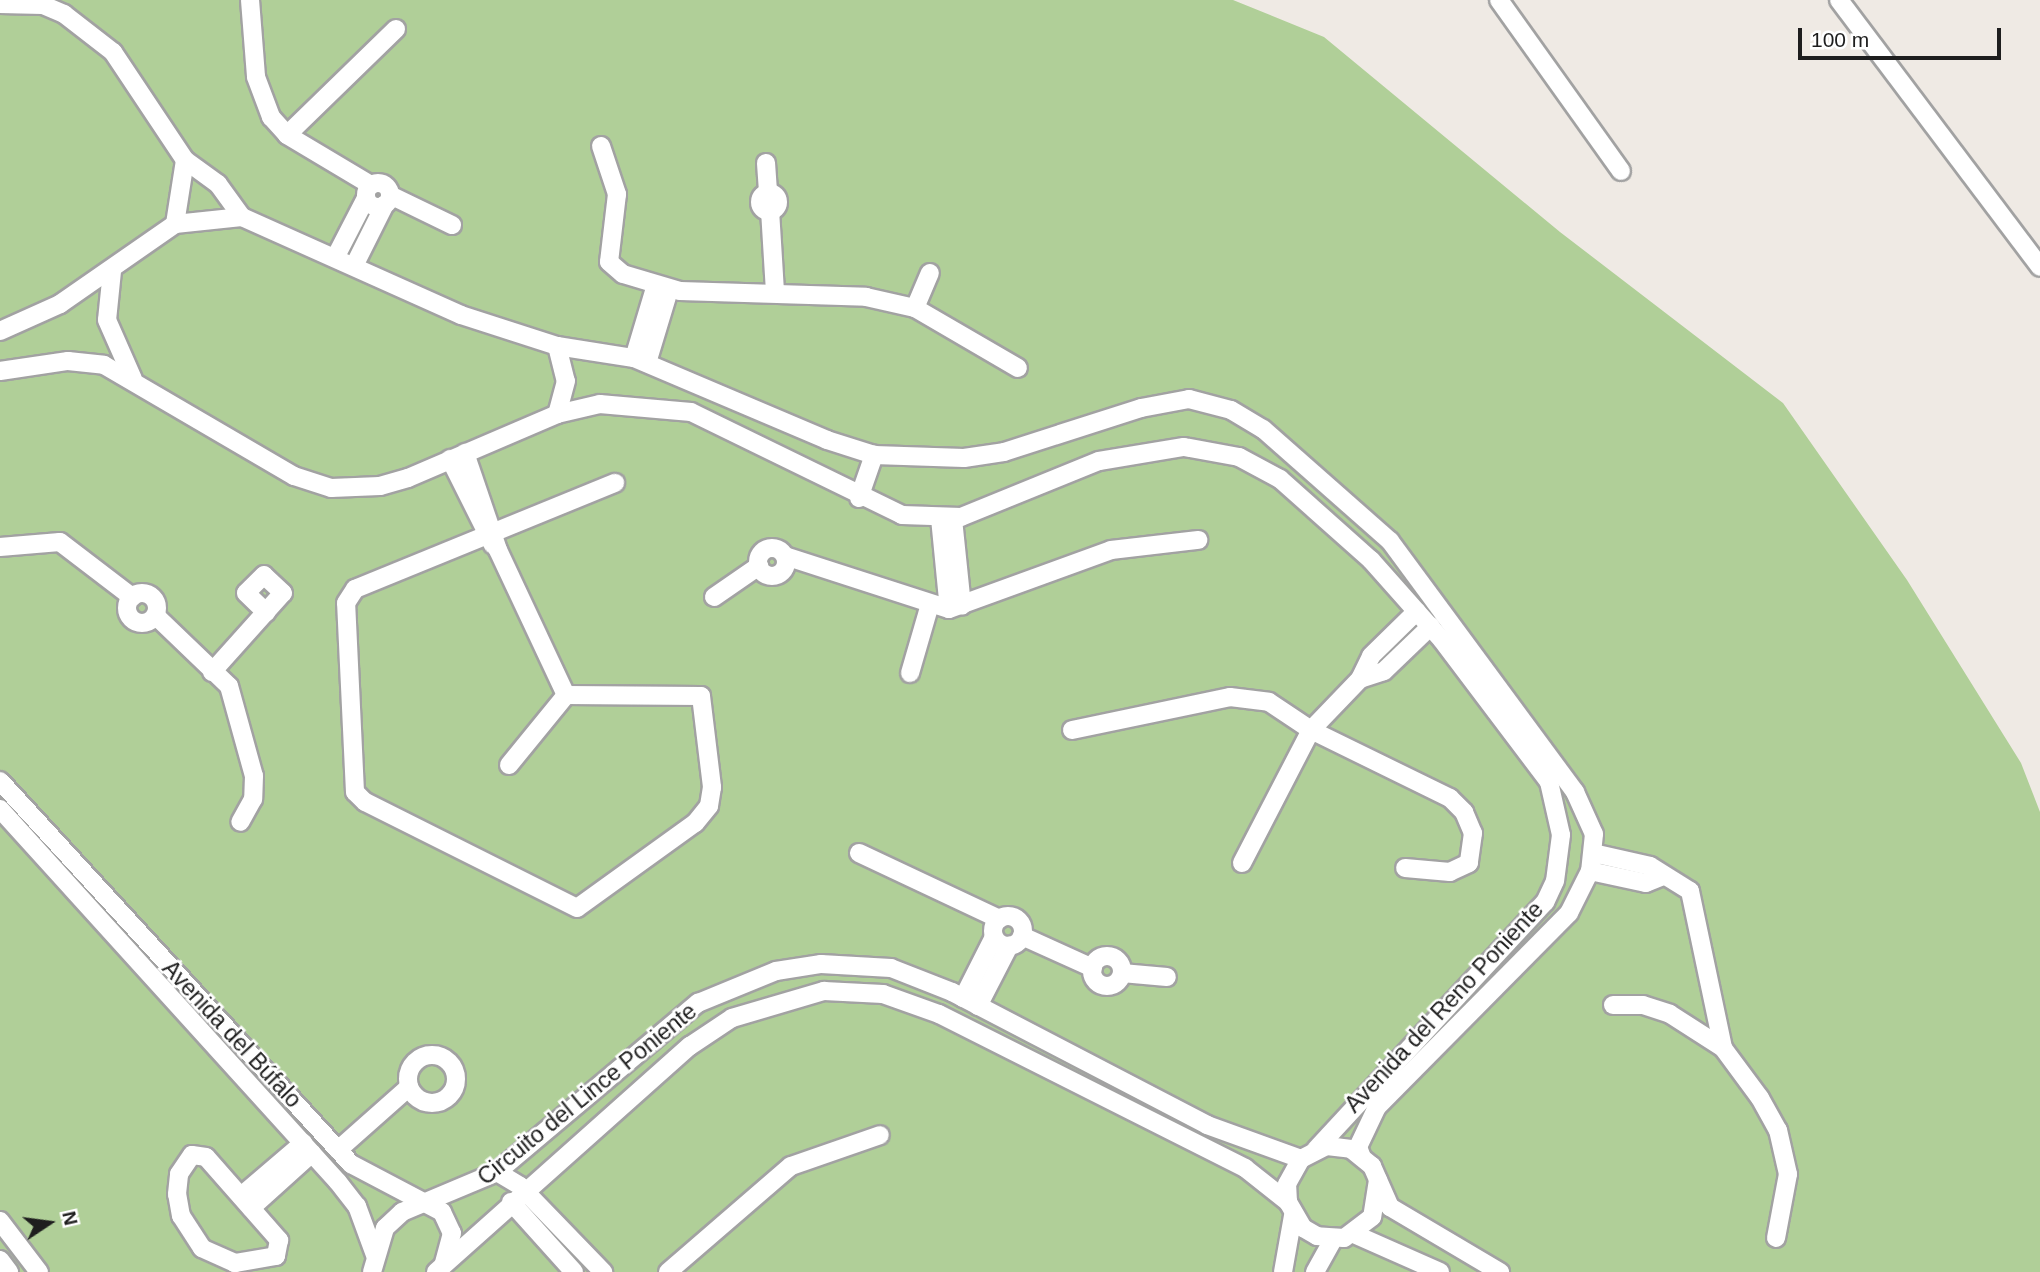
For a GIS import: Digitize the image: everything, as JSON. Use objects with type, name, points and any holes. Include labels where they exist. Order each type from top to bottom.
[{"type":"street","points":[[250,0],[260,97],[287,135],[368,191]]},
{"type":"street","points":[[1499,0],[1621,171]]},
{"type":"street","points":[[1839,0],[2040,267]]},
{"type":"street","points":[[4,2],[43,5],[64,14],[113,52],[185,160],[218,184],[243,217],[461,315],[557,346],[640,360],[827,440],[874,455],[964,458],[1004,452],[1165,401],[1189,399],[1231,410],[1331,484],[1398,552],[1587,811],[1591,862],[1646,883],[1661,877],[1681,882],[1691,894],[1723,1048],[1770,1112],[1784,1144],[1787,1190],[1776,1238]]},
{"type":"street","points":[[287,135],[396,29]]},
{"type":"street","points":[[601,146],[617,194],[609,262],[662,289],[866,297],[915,308],[1018,369]]},
{"type":"street","points":[[175,224],[185,160]]},
{"type":"street","points":[[765,163],[775,292]]},
{"type":"street","points":[[335,258],[368,191],[381,183],[387,200],[355,266]]},
{"type":"street","points":[[387,200],[452,225]]},
{"type":"street","points":[[0,331],[60,304],[112,271],[175,224],[243,217]]},
{"type":"street","points":[[112,271],[107,320],[133,379]]},
{"type":"street","points":[[915,308],[930,272]]},
{"type":"street","points":[[640,360],[662,289]]},
{"type":"street","points":[[557,346],[566,381],[557,414]]},
{"type":"street","name":"Avenida del Reno Poniente","points":[[0,371],[68,361],[104,365],[133,379],[312,484],[380,486],[557,414],[600,404],[642,403],[691,412],[859,498],[902,515],[946,519],[1122,454],[1201,448],[1239,457],[1280,479],[1336,526],[1431,626],[1549,782],[1561,835],[1555,881],[1545,902],[1308,1154]]},
{"type":"street","points":[[859,498],[874,455]]},
{"type":"street","points":[[458,456],[493,541],[566,695]]},
{"type":"street","points":[[566,695],[701,696],[712,787],[709,806],[695,823],[577,908],[365,802],[351,778],[348,596],[493,541],[615,483]]},
{"type":"street","points":[[946,519],[956,607]]},
{"type":"street","points":[[714,597],[759,566],[768,549],[930,604],[956,607],[1111,550],[1198,540]]},
{"type":"street","points":[[0,547],[60,542],[132,597],[130,618],[144,624],[156,616],[229,687],[254,776],[253,799],[240,822]]},
{"type":"street","points":[[910,673],[930,604]]},
{"type":"street","points":[[1242,863],[1311,730],[1360,679],[1371,656],[1417,611]]},
{"type":"street","points":[[212,672],[266,612]]},
{"type":"street","points":[[1360,679],[1384,671],[1431,626]]},
{"type":"street","points":[[509,765],[566,695]]},
{"type":"street","points":[[1072,730],[1248,696],[1269,702],[1311,730],[1450,798],[1464,811],[1473,833],[1469,863],[1450,872],[1405,868]]},
{"type":"street","name":"Avenida del Búfalo","points":[[0,781],[338,1150],[377,1183],[429,1202]]},
{"type":"street","name":"Avenida del Búfalo","points":[[0,810],[357,1206],[373,1264]]},
{"type":"street","points":[[859,853],[999,919],[1018,920],[971,1002]]},
{"type":"street","name":"Avenida del Reno Poniente","points":[[1361,1155],[1358,1147],[1377,1107],[1569,913],[1591,862]]},
{"type":"street","points":[[78,895],[92,881]]},
{"type":"street","points":[[999,919],[1008,940],[1093,968],[1103,985],[1115,984],[1122,973],[1167,977]]},
{"type":"street","name":"Circuito del Lince Poniente","points":[[373,1264],[385,1228],[402,1212],[497,1172],[698,1003],[776,971],[821,964],[891,968],[971,1002],[1217,1130],[1308,1154]]},
{"type":"street","name":"Circuito del Lince Poniente","points":[[438,1270],[690,1046],[733,1018],[824,991],[883,994],[939,1014],[1245,1168],[1290,1209]]},
{"type":"street","points":[[1686,1024],[1712,997]]},
{"type":"street","points":[[1613,1005],[1657,1008],[1723,1048]]},
{"type":"street","points":[[338,1150],[409,1087]]},
{"type":"street","points":[[668,1272],[791,1166],[880,1135]]},
{"type":"street","points":[[1283,1272],[1290,1209],[1287,1184],[1308,1154],[1339,1146],[1361,1155],[1396,1212],[1500,1272]]},
{"type":"street","points":[[246,1202],[307,1148]]},
{"type":"street","points":[[202,1154],[246,1202],[279,1240],[279,1252],[255,1264],[213,1256],[181,1216],[179,1174],[188,1158],[202,1154]]},
{"type":"street","points":[[497,1172],[519,1197],[574,1272]]},
{"type":"street","points":[[1290,1209],[1317,1236],[1333,1239],[1354,1234],[1378,1206],[1378,1180]]},
{"type":"street","points":[[357,1206],[377,1183]]},
{"type":"street","points":[[519,1197],[603,1272]]},
{"type":"street","points":[[429,1202],[447,1218],[452,1233],[449,1256],[438,1270]]},
{"type":"street","points":[[0,1221],[39,1272]]},
{"type":"street","points":[[1354,1234],[1440,1272]]},
{"type":"street","points":[[1315,1272],[1333,1239]]},
{"type":"street","points":[[0,1261],[9,1272]]},
{"type":"green space","points":[[0,0],[1233,0],[1324,37],[1560,232],[1783,403],[1907,580],[2021,763],[2040,812],[2040,1272],[0,1272]]}]
